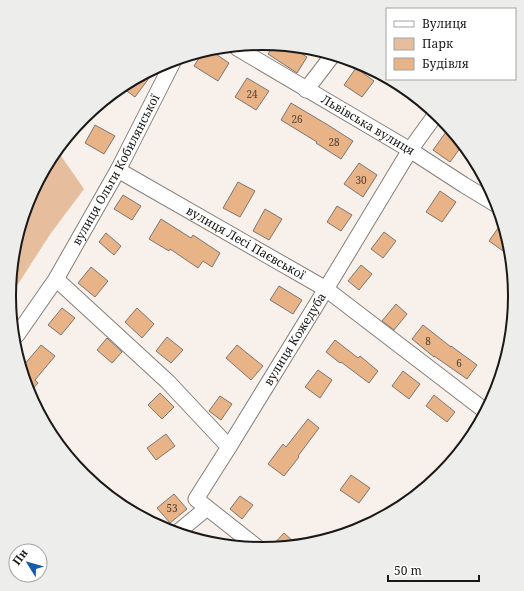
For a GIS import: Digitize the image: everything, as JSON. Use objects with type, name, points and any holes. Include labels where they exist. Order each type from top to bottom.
[{"type":"street","name":"Львівська вулиця","points":[[240,51],[410,150],[489,200]]},
{"type":"street","points":[[306,90],[330,59]]},
{"type":"street","name":"вулиця Ольги Кобилянської","points":[[19,332],[56,279],[118,170],[170,67]]},
{"type":"street","name":"вулиця Кожедуба","points":[[249,541],[196,499],[326,290],[410,150],[433,119]]},
{"type":"street","name":"вулиця Лесі Паєвської","points":[[118,170],[326,290],[481,408]]},
{"type":"street","points":[[56,279],[168,382],[229,448]]},
{"type":"street","points":[[183,528],[207,508]]},
{"type":"green space","points":[[60,155],[84,189],[51,233],[17,286],[18,263],[24,232],[29,216],[41,187]]},
{"type":"building","points":[[271,50],[278,50],[301,53],[307,57],[297,73],[268,54]]},
{"type":"building","points":[[216,54],[229,63],[218,81],[194,66],[199,58]]},
{"type":"building","points":[[356,68],[374,81],[362,97],[344,85]]},
{"type":"building","points":[[150,76],[135,97],[126,90]]},
{"type":"building","points":[[247,78],[269,91],[256,110],[235,97]]},
{"type":"building","points":[[291,103],[353,141],[341,159],[281,120]]},
{"type":"building","points":[[95,125],[115,136],[104,154],[85,143]]},
{"type":"building","points":[[446,132],[459,149],[450,162],[433,150]]},
{"type":"building","points":[[359,163],[377,175],[363,197],[344,184]]},
{"type":"building","points":[[238,182],[255,191],[240,217],[223,208]]},
{"type":"building","points":[[440,191],[456,202],[442,222],[426,212]]},
{"type":"building","points":[[123,195],[141,206],[132,220],[114,209]]},
{"type":"building","points":[[337,206],[352,215],[341,231],[327,222]]},
{"type":"building","points":[[265,209],[282,219],[269,240],[253,231]]},
{"type":"building","points":[[161,219],[191,238],[193,235],[220,253],[212,267],[203,261],[198,268],[170,249],[169,251],[149,239]]},
{"type":"building","points":[[499,227],[504,251],[489,241]]},
{"type":"building","points":[[384,232],[396,241],[383,258],[371,249]]},
{"type":"building","points":[[106,233],[121,246],[114,255],[99,242]]},
{"type":"building","points":[[361,265],[372,274],[359,290],[348,281]]},
{"type":"building","points":[[91,267],[108,281],[95,297],[78,283]]},
{"type":"building","points":[[279,286],[302,300],[293,314],[270,300]]},
{"type":"building","points":[[396,304],[407,314],[394,330],[382,321]]},
{"type":"building","points":[[62,308],[75,318],[61,335],[48,325]]},
{"type":"building","points":[[137,308],[154,324],[142,338],[125,322]]},
{"type":"building","points":[[423,325],[477,365],[467,379],[434,357],[412,339]]},
{"type":"building","points":[[167,337],[183,350],[171,363],[156,351]]},
{"type":"building","points":[[107,338],[122,352],[112,363],[97,350]]},
{"type":"building","points":[[335,340],[358,358],[360,356],[378,371],[369,383],[326,352]]},
{"type":"building","points":[[41,345],[55,356],[35,380],[38,383],[34,387],[25,363]]},
{"type":"building","points":[[237,345],[263,366],[251,380],[226,358]]},
{"type":"building","points":[[318,370],[332,380],[320,398],[305,387]]},
{"type":"building","points":[[403,371],[420,384],[409,399],[392,386]]},
{"type":"building","points":[[160,393],[174,407],[162,419],[148,405]]},
{"type":"building","points":[[434,395],[455,412],[447,422],[426,406]]},
{"type":"building","points":[[220,396],[232,404],[221,420],[209,411]]},
{"type":"building","points":[[308,419],[319,428],[284,476],[268,464],[283,444],[286,447]]},
{"type":"building","points":[[166,434],[175,446],[156,460],[147,448]]},
{"type":"building","points":[[351,475],[370,488],[359,503],[340,490]]},
{"type":"building","points":[[174,494],[187,509],[170,523],[157,508]]},
{"type":"building","points":[[240,496],[253,505],[242,519],[230,509]]},
{"type":"building","points":[[284,533],[291,539],[278,541],[276,541]]}]
